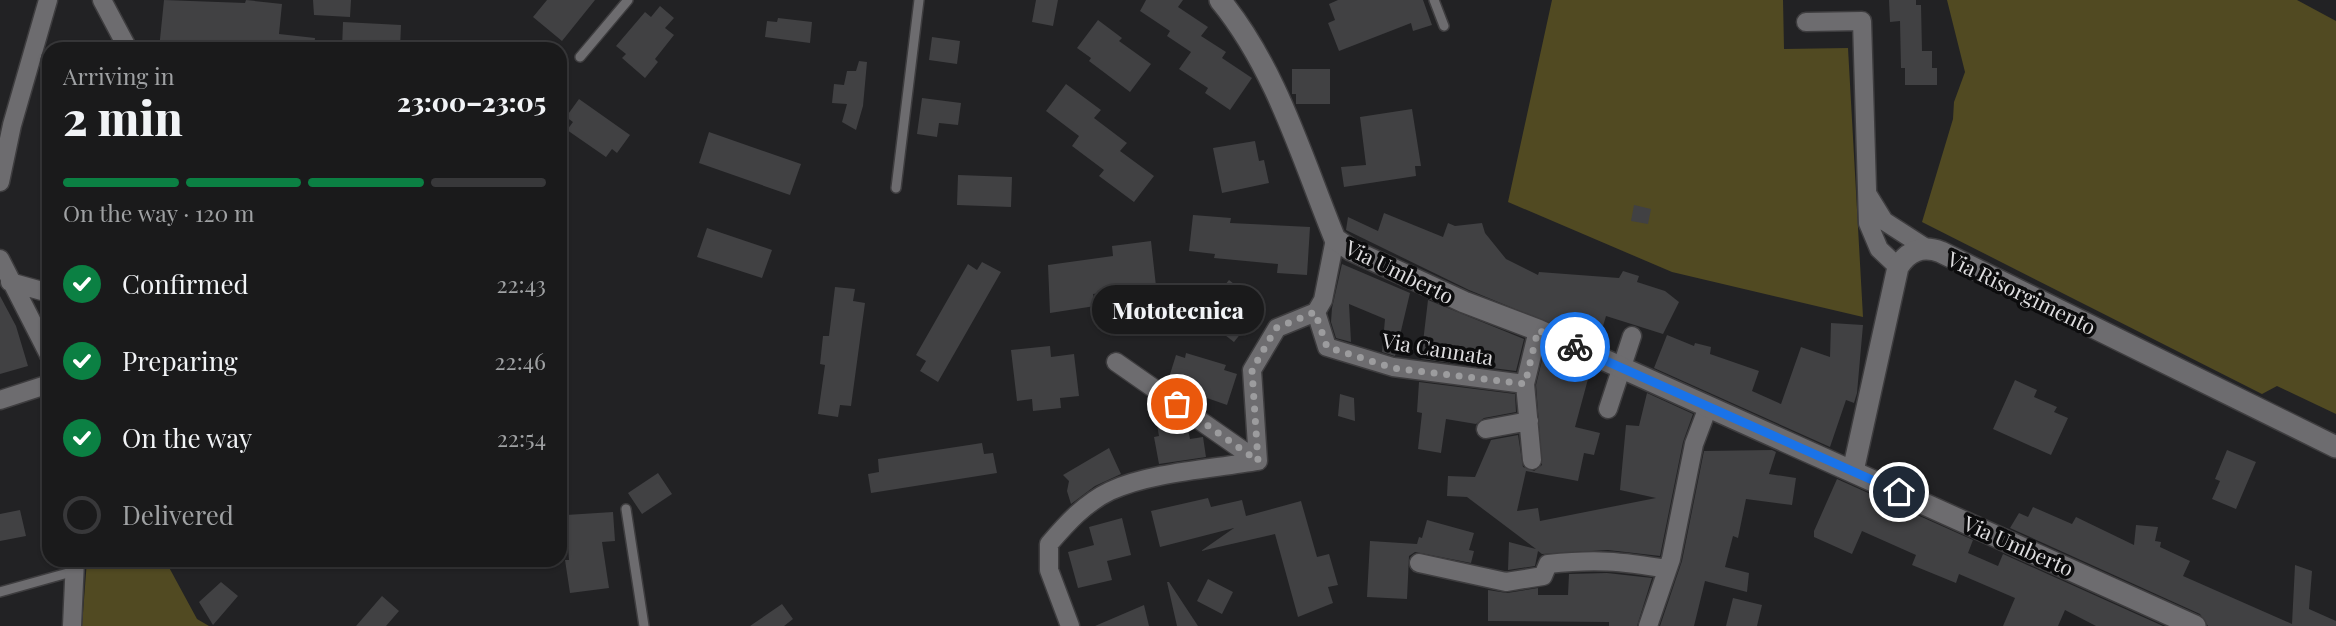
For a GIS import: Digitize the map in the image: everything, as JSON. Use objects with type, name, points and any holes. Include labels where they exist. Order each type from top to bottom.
[{"type":"main road","name":"Via Umberto","points":[[1220,0],[1237,20],[1271,80],[1335,239],[1351,250],[1464,302],[1538,330],[2195,626]]},
{"type":"main road","name":"Via Risorgimento","points":[[1898,267],[1909,254],[1926,248],[1941,252],[2336,447]]},
{"type":"main road","points":[[1853,471],[1898,267]]},
{"type":"street","points":[[0,182],[12,125],[48,0]]},
{"type":"street","points":[[102,0],[124,42]]},
{"type":"street","points":[[1806,22],[1862,21],[1868,223],[1879,249],[1898,267]]},
{"type":"street","points":[[1866,191],[1884,221],[1926,248]]},
{"type":"street","points":[[1258,461],[1252,370],[1276,328],[1315,312],[1323,300],[1335,239]]},
{"type":"street","points":[[0,259],[42,342]]},
{"type":"street","points":[[10,282],[42,291]]},
{"type":"street","name":"Via Cannata","points":[[1315,312],[1327,347],[1393,368],[1525,384]]},
{"type":"street","points":[[1532,460],[1525,384],[1538,330]]},
{"type":"street","points":[[1608,408],[1632,336]]},
{"type":"street","points":[[1116,362],[1258,461]]},
{"type":"street","points":[[0,400],[42,386]]},
{"type":"street","points":[[1648,626],[1667,569],[1694,444],[1708,407]]},
{"type":"street","points":[[1486,429],[1529,421]]},
{"type":"street","points":[[1070,626],[1049,570],[1049,544],[1075,514],[1108,492],[1134,482],[1258,461]]},
{"type":"street","points":[[1419,563],[1506,582],[1543,576],[1548,564],[1586,560],[1613,559],[1667,569]]},
{"type":"street","points":[[72,626],[75,567]]},
{"type":"lane","points":[[580,57],[628,0]]},
{"type":"lane","points":[[896,188],[919,0]]},
{"type":"lane","points":[[1434,0],[1444,26]]},
{"type":"lane","points":[[626,509],[644,626]]},
{"type":"lane","points":[[0,592],[72,567]]},
{"type":"shaded area","points":[[1552,0],[1783,0],[1784,49],[1848,48],[1863,317],[1672,272],[1508,202]]},
{"type":"shaded area","points":[[1947,0],[2297,0],[2336,21],[2336,414],[2277,386],[2262,394],[1922,222],[1953,119],[1954,102],[1965,72]]},
{"type":"shaded area","points":[[86,567],[169,567],[197,619],[209,626],[82,626]]},
{"type":"building","points":[[164,0],[245,3],[246,0],[282,4],[279,34],[315,38],[315,42],[160,42]]},
{"type":"building","points":[[313,0],[351,0],[350,17],[314,15]]},
{"type":"building","points":[[547,0],[595,0],[562,41],[533,17]]},
{"type":"building","points":[[1036,0],[1058,0],[1053,26],[1032,22]]},
{"type":"building","points":[[1146,0],[1183,0],[1178,7],[1208,27],[1201,36],[1226,52],[1222,58],[1252,78],[1230,110],[1205,93],[1208,88],[1179,69],[1191,52],[1167,36],[1170,31],[1140,11]]},
{"type":"building","points":[[1338,0],[1423,0],[1432,25],[1413,31],[1411,23],[1339,51],[1328,23],[1335,20],[1329,4]]},
{"type":"building","points":[[1889,0],[1916,0],[1916,5],[1921,5],[1922,51],[1932,51],[1932,68],[1937,68],[1937,85],[1905,85],[1905,68],[1901,68],[1900,21],[1890,22]]},
{"type":"building","points":[[660,6],[674,18],[665,28],[674,35],[655,59],[658,62],[645,78],[622,58],[626,54],[616,46],[645,12],[651,17]]},
{"type":"building","points":[[778,18],[812,22],[810,43],[765,37],[767,21],[777,22]]},
{"type":"building","points":[[1098,20],[1122,38],[1119,41],[1151,64],[1130,92],[1089,61],[1091,58],[1077,48]]},
{"type":"building","points":[[343,22],[401,25],[400,42],[342,42]]},
{"type":"building","points":[[932,37],[960,41],[957,64],[929,60]]},
{"type":"building","points":[[859,61],[867,62],[863,106],[856,130],[842,122],[847,104],[832,103],[834,84],[844,85],[847,71],[856,71]]},
{"type":"building","points":[[1292,69],[1330,69],[1330,104],[1296,104],[1296,94],[1292,94]]},
{"type":"building","points":[[1066,84],[1101,110],[1094,118],[1127,143],[1120,151],[1154,176],[1134,202],[1099,176],[1104,170],[1072,146],[1079,136],[1046,111]]},
{"type":"building","points":[[922,98],[961,103],[958,125],[939,123],[937,137],[917,134]]},
{"type":"building","points":[[579,99],[630,135],[617,153],[612,149],[606,157],[567,130],[573,122],[567,116]]},
{"type":"building","points":[[1412,109],[1421,166],[1415,166],[1416,176],[1344,187],[1341,167],[1366,165],[1360,117]]},
{"type":"building","points":[[709,132],[801,164],[790,195],[699,163]]},
{"type":"building","points":[[1255,141],[1259,161],[1264,160],[1269,183],[1222,193],[1213,148]]},
{"type":"building","points":[[958,175],[1012,177],[1011,207],[957,205]]},
{"type":"building","points":[[1634,205],[1651,209],[1648,224],[1631,221]]},
{"type":"building","points":[[1384,213],[1443,237],[1448,223],[1455,226],[1482,223],[1485,233],[1506,259],[1538,275],[1539,272],[1619,278],[1623,271],[1639,276],[1637,282],[1665,291],[1679,302],[1663,334],[1606,316],[1598,343],[1469,290],[1346,230],[1348,217],[1378,231]]},
{"type":"building","points":[[1193,215],[1231,218],[1230,223],[1310,227],[1307,275],[1277,273],[1278,264],[1214,258],[1215,254],[1189,251]]},
{"type":"building","points":[[707,228],[772,250],[762,278],[697,257]]},
{"type":"building","points":[[1151,241],[1156,286],[1093,294],[1095,306],[1050,313],[1048,265],[1113,256],[1112,246]]},
{"type":"building","points":[[982,262],[1001,272],[938,382],[920,371],[926,361],[916,355],[968,264],[977,270]]},
{"type":"building","points":[[1342,264],[1410,293],[1395,356],[1382,352],[1385,319],[1349,304],[1351,342],[1336,338],[1331,322],[1332,308]]},
{"type":"building","points":[[1229,280],[1258,303],[1245,319],[1249,323],[1234,342],[1204,319],[1215,305],[1211,302]]},
{"type":"building","points":[[835,287],[855,289],[853,301],[865,303],[851,406],[840,405],[838,417],[818,414],[825,365],[820,364],[823,336],[829,336]]},
{"type":"building","points":[[0,296],[16,326],[28,366],[0,374]]},
{"type":"building","points":[[1428,300],[1524,339],[1516,371],[1421,359]]},
{"type":"building","points":[[1831,323],[1863,325],[1857,393],[1854,403],[1846,400],[1830,447],[1654,368],[1667,335],[1694,346],[1695,343],[1711,347],[1710,354],[1759,371],[1752,391],[1781,404],[1801,347],[1830,357]]},
{"type":"building","points":[[1050,346],[1051,357],[1074,354],[1079,396],[1060,398],[1061,408],[1033,411],[1032,399],[1017,401],[1011,350]]},
{"type":"building","points":[[1545,348],[1591,368],[1575,427],[1600,433],[1594,455],[1584,453],[1578,481],[1526,471],[1517,511],[1538,508],[1540,521],[1656,498],[1620,490],[1626,425],[1639,426],[1647,393],[1693,414],[1683,442],[1660,556],[1608,550],[1542,554],[1538,551],[1535,566],[1508,570],[1509,542],[1536,549],[1467,497],[1447,496],[1448,476],[1475,477],[1491,440],[1518,435],[1523,467],[1534,471],[1542,465],[1536,385]]},
{"type":"building","points":[[1186,353],[1226,365],[1224,370],[1237,374],[1227,405],[1167,384],[1176,355],[1185,358]]},
{"type":"building","points":[[2015,380],[2037,390],[2034,397],[2057,407],[2054,412],[2068,418],[2051,455],[1993,429]]},
{"type":"building","points":[[1419,382],[1515,394],[1516,412],[1484,418],[1476,424],[1446,419],[1441,453],[1418,449],[1422,413],[1417,412]]},
{"type":"building","points":[[1340,394],[1354,398],[1355,421],[1338,416]]},
{"type":"building","points":[[1173,416],[1187,425],[1190,439],[1203,437],[1206,457],[1159,464],[1154,437],[1159,436],[1156,419]]},
{"type":"building","points":[[982,443],[984,454],[993,453],[997,473],[871,493],[868,474],[879,472],[878,459]]},
{"type":"building","points":[[1109,448],[1121,474],[1095,486],[1071,504],[1067,491],[1069,481],[1063,475]]},
{"type":"building","points":[[2227,450],[2256,462],[2236,509],[2212,499],[2220,481],[2215,479]]},
{"type":"building","points":[[1704,451],[1776,452],[1769,474],[1796,478],[1792,505],[1746,499],[1738,538],[1733,536],[1725,567],[1749,573],[1747,592],[1705,581],[1694,626],[1660,626],[1682,561]]},
{"type":"building","points":[[658,473],[672,494],[642,514],[628,493]]},
{"type":"building","points":[[1837,479],[1973,540],[1968,553],[1998,566],[2003,554],[2163,626],[2096,626],[2065,610],[2058,626],[2003,626],[2015,598],[1959,574],[1956,583],[1912,565],[1916,555],[1862,531],[1852,554],[1814,537],[1814,531]]},
{"type":"building","points":[[1208,498],[1211,507],[1242,500],[1246,516],[1301,501],[1317,557],[1329,554],[1338,585],[1328,587],[1333,603],[1298,617],[1275,534],[1201,551],[1234,528],[1160,547],[1151,511]]},
{"type":"building","points":[[2033,507],[2072,524],[2076,517],[2134,545],[2136,525],[2158,527],[2155,541],[2161,542],[2160,547],[2190,561],[2183,576],[2292,624],[2295,565],[2312,571],[2309,609],[2336,621],[2336,626],[2208,626],[2200,614],[2010,528],[2019,513],[2028,517]]},
{"type":"building","points":[[20,510],[26,536],[0,541],[0,514]]},
{"type":"building","points":[[613,512],[615,541],[602,542],[609,588],[570,593],[566,567],[569,560],[567,515]]},
{"type":"building","points":[[1122,518],[1131,555],[1107,561],[1112,580],[1078,588],[1068,552],[1094,545],[1089,527]]},
{"type":"building","points":[[1427,520],[1474,533],[1469,550],[1474,551],[1471,563],[1415,552],[1409,556],[1407,599],[1367,597],[1370,541],[1417,544],[1419,537],[1422,538]]},
{"type":"building","points":[[1607,573],[1652,578],[1637,626],[1609,626],[1609,622],[1488,621],[1488,590],[1507,593],[1538,588],[1538,595],[1568,595],[1569,574]]},
{"type":"building","points":[[1208,579],[1233,592],[1222,614],[1197,601]]},
{"type":"building","points":[[221,582],[238,596],[213,625],[199,602]]},
{"type":"building","points":[[1169,582],[1198,626],[1177,626]]},
{"type":"building","points":[[382,596],[399,611],[386,626],[356,626]]},
{"type":"building","points":[[1733,598],[1762,605],[1757,626],[1726,626]]},
{"type":"building","points":[[782,604],[793,619],[784,626],[750,626]]},
{"type":"building","points":[[1144,605],[1149,626],[1095,626]]},
{"type":"way so far","points":[[1177,404],[1258,461],[1252,370],[1276,328],[1315,312],[1327,347],[1393,368],[1525,384],[1538,330],[1575,347]]},
{"type":"place","name":"Mototecnica","points":[[1177,404]]},
{"type":"route","points":[[1575,347],[1899,492]]}]
